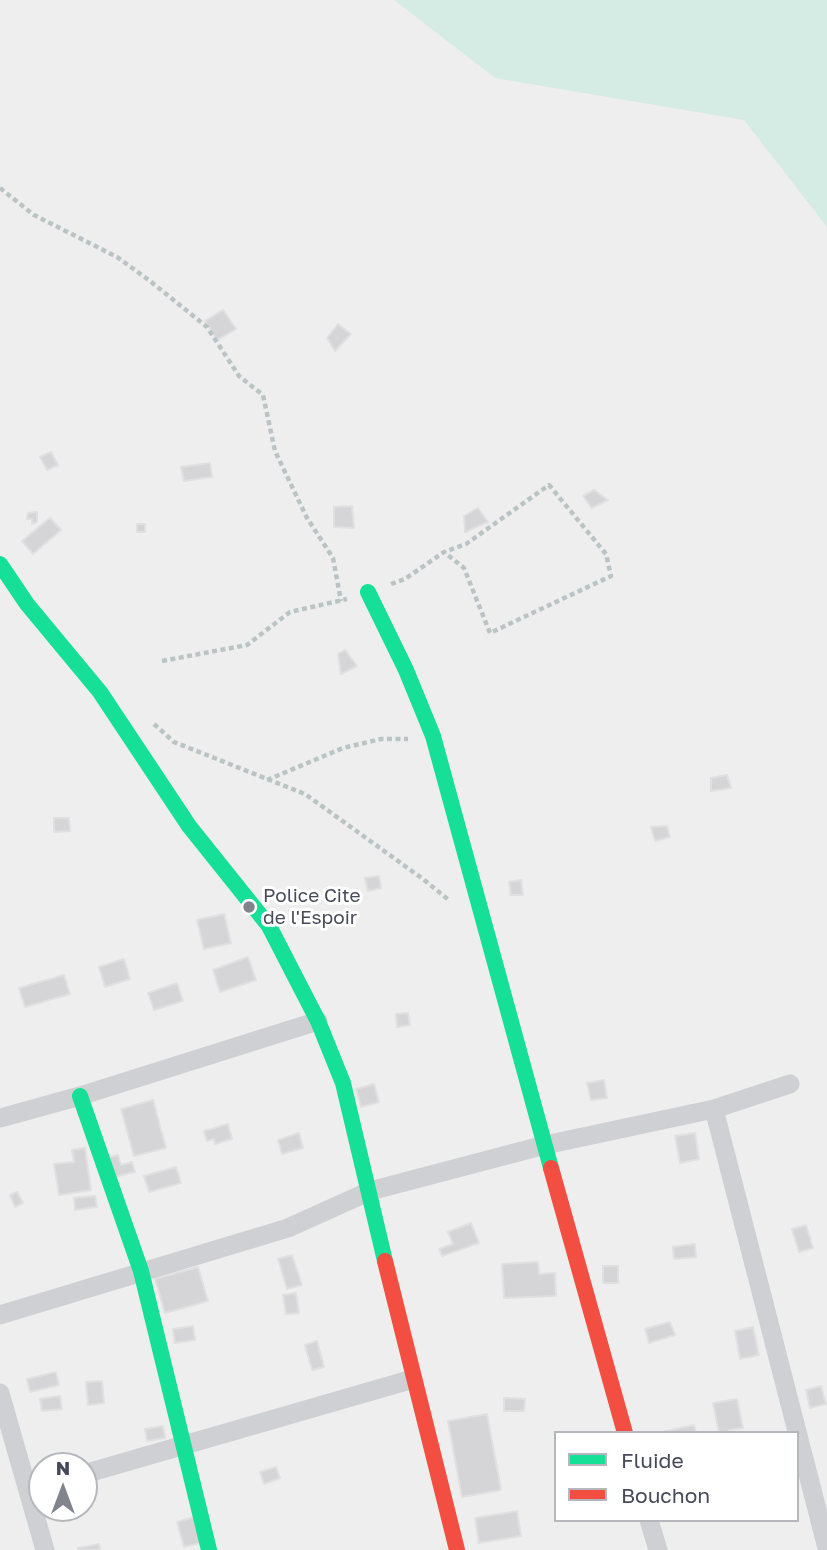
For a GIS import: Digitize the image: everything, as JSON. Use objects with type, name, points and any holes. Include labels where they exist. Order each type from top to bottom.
[{"type":"street","points":[[0,564],[27,604],[100,692],[189,826],[269,926],[318,1021],[343,1083],[413,1379],[457,1550]]},
{"type":"street","points":[[368,592],[406,670],[433,736],[624,1431]]},
{"type":"street","points":[[0,1118],[80,1096],[318,1021]]},
{"type":"street","points":[[0,1315],[288,1228],[370,1191],[545,1145],[714,1109],[790,1084]]},
{"type":"street","points":[[80,1096],[141,1272],[209,1550]]},
{"type":"street","points":[[714,1109],[797,1431]]},
{"type":"street","points":[[98,1470],[413,1379]]},
{"type":"street","points":[[0,1393],[28,1467]]},
{"type":"street","points":[[799,1439],[827,1548]]},
{"type":"street","points":[[41,1522],[45,1550]]},
{"type":"street","points":[[650,1522],[657,1550]]},
{"type":"path","points":[[0,188],[34,215],[117,257],[207,327],[239,376],[263,395],[275,451],[307,518],[333,558],[341,601]]},
{"type":"path","points":[[162,661],[247,645],[290,612],[341,601],[405,579],[444,552],[466,544],[550,485],[606,554],[611,576],[490,633],[464,568],[444,552]]},
{"type":"path","points":[[146,717],[174,742],[305,794],[451,902]]},
{"type":"path","points":[[267,780],[343,748],[381,739],[420,740],[433,736]]},
{"type":"green space","points":[[394,0],[827,0],[827,227],[744,120],[495,78]]},
{"type":"building","points":[[223,310],[236,329],[217,340],[205,321]]},
{"type":"building","points":[[338,324],[351,334],[335,351],[327,338]]},
{"type":"building","points":[[51,452],[58,465],[47,470],[40,457]]},
{"type":"building","points":[[210,463],[212,477],[184,481],[181,467]]},
{"type":"building","points":[[594,490],[608,500],[592,508],[583,496]]},
{"type":"building","points":[[352,506],[354,528],[334,527],[334,507]]},
{"type":"building","points":[[478,508],[488,522],[465,532],[464,516]]},
{"type":"building","points":[[37,512],[37,522],[32,524],[32,519],[27,519],[28,513]]},
{"type":"building","points":[[50,518],[61,530],[33,554],[22,541]]},
{"type":"building","points":[[137,524],[145,524],[145,532],[137,532]]},
{"type":"building","points":[[345,650],[357,666],[341,674],[338,654]]},
{"type":"building","points":[[727,775],[731,788],[711,791],[711,778]]},
{"type":"building","points":[[54,818],[69,818],[70,831],[54,832]]},
{"type":"building","points":[[667,826],[670,837],[655,841],[651,827]]},
{"type":"building","points":[[379,876],[381,888],[368,891],[365,878]]},
{"type":"building","points":[[521,880],[523,895],[511,895],[509,882]]},
{"type":"building","points":[[224,914],[231,943],[204,949],[197,920]]},
{"type":"building","points":[[248,957],[256,980],[220,992],[213,970]]},
{"type":"building","points":[[124,959],[130,979],[105,987],[99,967]]},
{"type":"building","points":[[64,975],[70,994],[25,1007],[19,988]]},
{"type":"building","points":[[177,983],[183,1001],[154,1010],[148,993]]},
{"type":"building","points":[[408,1013],[410,1025],[397,1027],[396,1014]]},
{"type":"building","points":[[604,1080],[607,1098],[591,1100],[587,1083]]},
{"type":"building","points":[[374,1084],[379,1102],[361,1107],[356,1089]]},
{"type":"building","points":[[153,1100],[166,1148],[134,1156],[121,1109]]},
{"type":"building","points":[[228,1124],[232,1139],[215,1144],[214,1139],[207,1141],[204,1131]]},
{"type":"building","points":[[299,1133],[303,1148],[282,1154],[278,1140]]},
{"type":"building","points":[[695,1133],[699,1159],[680,1163],[675,1136]]},
{"type":"building","points":[[85,1148],[91,1190],[59,1195],[54,1164],[74,1162],[72,1150]]},
{"type":"building","points":[[118,1155],[121,1165],[132,1162],[135,1172],[110,1178],[105,1158]]},
{"type":"building","points":[[176,1167],[181,1183],[149,1192],[144,1176]]},
{"type":"building","points":[[17,1192],[23,1203],[15,1207],[10,1195]]},
{"type":"building","points":[[95,1196],[97,1207],[75,1210],[74,1198]]},
{"type":"building","points":[[471,1223],[479,1243],[442,1256],[439,1249],[453,1244],[448,1232]]},
{"type":"building","points":[[806,1225],[813,1248],[799,1252],[792,1229]]},
{"type":"building","points":[[695,1244],[696,1257],[674,1259],[673,1247]]},
{"type":"building","points":[[292,1255],[302,1285],[287,1289],[278,1259]]},
{"type":"building","points":[[538,1262],[539,1274],[555,1273],[556,1296],[504,1298],[502,1264]]},
{"type":"building","points":[[603,1266],[618,1266],[618,1283],[603,1283]]},
{"type":"building","points":[[198,1267],[208,1301],[165,1313],[155,1279]]},
{"type":"building","points":[[296,1293],[299,1313],[286,1314],[283,1295]]},
{"type":"building","points":[[670,1322],[675,1335],[649,1343],[645,1329]]},
{"type":"building","points":[[193,1326],[195,1340],[175,1343],[173,1329]]},
{"type":"building","points":[[753,1327],[759,1355],[740,1359],[735,1331]]},
{"type":"building","points":[[317,1341],[324,1367],[312,1370],[305,1345]]},
{"type":"building","points":[[56,1372],[59,1385],[30,1392],[27,1379]]},
{"type":"building","points":[[102,1381],[104,1403],[88,1405],[86,1382]]},
{"type":"building","points":[[821,1386],[826,1404],[810,1408],[806,1390]]},
{"type":"building","points":[[60,1396],[62,1409],[42,1411],[40,1399]]},
{"type":"building","points":[[504,1398],[525,1399],[524,1411],[504,1411]]},
{"type":"building","points":[[737,1399],[743,1428],[719,1431],[713,1403]]},
{"type":"building","points":[[487,1414],[501,1490],[462,1497],[448,1421]]},
{"type":"building","points":[[694,1425],[696,1431],[667,1431]]},
{"type":"building","points":[[163,1426],[165,1438],[147,1441],[145,1429]]},
{"type":"building","points":[[276,1467],[280,1478],[264,1484],[260,1472]]},
{"type":"building","points":[[517,1511],[521,1536],[479,1543],[475,1518]]},
{"type":"building","points":[[197,1516],[204,1542],[184,1547],[177,1522]]},
{"type":"building","points":[[99,1544],[100,1550],[78,1550],[78,1548]]},
{"type":"traffic: fast","points":[[0,564],[27,604],[100,692],[189,826],[269,926],[318,1021],[343,1083],[385,1261]]},
{"type":"traffic: fast","points":[[368,592],[406,670],[433,736],[551,1168]]},
{"type":"traffic: fast","points":[[80,1096],[141,1271],[209,1550]]},
{"type":"traffic: jam","points":[[551,1168],[624,1431]]},
{"type":"traffic: jam","points":[[385,1261],[457,1550]]},
{"type":"place","name":"Police Cite de l'Espoir","points":[[249,907]]}]
